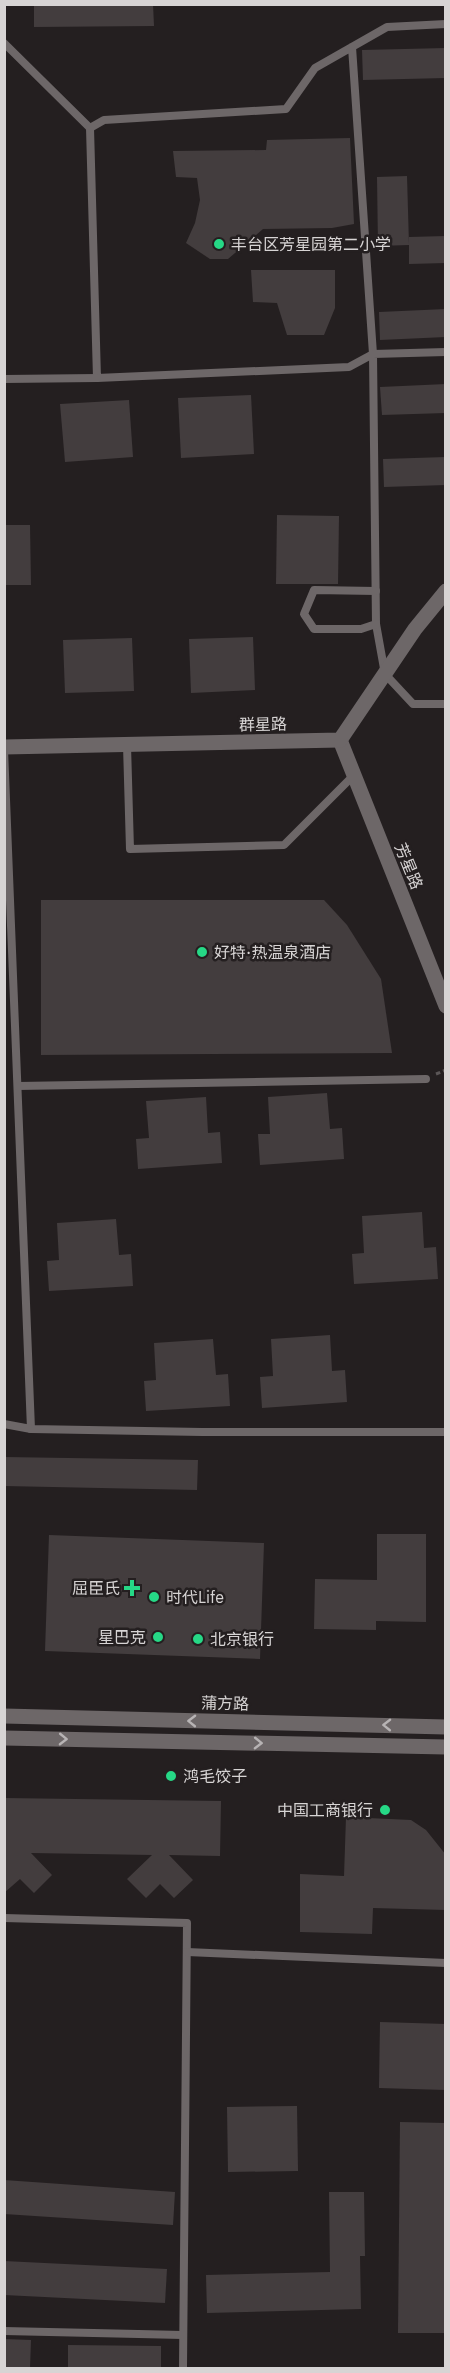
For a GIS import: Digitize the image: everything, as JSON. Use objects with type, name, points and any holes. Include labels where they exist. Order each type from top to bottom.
[{"type":"street","points":[[340,740],[416,629],[446,591]]},
{"type":"street","name":"群星路","points":[[4,748],[340,740]]},
{"type":"street","name":"芳星路","points":[[340,740],[446,1006]]},
{"type":"street","name":"蒲方路","points":[[4,1716],[446,1727]]},
{"type":"street","points":[[4,1738],[446,1747]]},
{"type":"lane","points":[[90,128],[104,120],[286,109],[315,68],[387,27],[446,24]]},
{"type":"lane","points":[[4,43],[90,128],[97,378]]},
{"type":"lane","points":[[352,47],[373,354],[376,624],[385,674],[413,704],[446,704]]},
{"type":"lane","points":[[4,379],[97,378],[349,367],[373,354],[446,352]]},
{"type":"lane","points":[[376,591],[314,591],[304,614],[314,629],[361,629],[376,624]]},
{"type":"lane","points":[[127,745],[130,849],[284,845],[354,775]]},
{"type":"lane","points":[[4,748],[31,1429]]},
{"type":"lane","points":[[18,1086],[426,1079]]},
{"type":"lane","points":[[4,1424],[31,1429],[446,1432]]},
{"type":"lane","points":[[4,1918],[187,1923],[183,2368]]},
{"type":"lane","points":[[186,1952],[446,1963]]},
{"type":"lane","points":[[4,2331],[183,2336]]},
{"type":"building","points":[[34,4],[153,4],[154,26],[34,27]]},
{"type":"building","points":[[446,48],[446,78],[363,80],[362,50]]},
{"type":"building","points":[[350,138],[354,224],[332,228],[263,229],[228,259],[210,259],[186,243],[195,223],[200,200],[197,178],[176,177],[173,151],[266,150],[267,140]]},
{"type":"building","points":[[407,176],[409,245],[378,246],[377,177]]},
{"type":"building","points":[[446,236],[446,263],[409,264],[409,237]]},
{"type":"building","points":[[251,270],[335,270],[335,308],[324,335],[287,335],[277,303],[253,302]]},
{"type":"building","points":[[446,309],[446,337],[380,340],[379,312]]},
{"type":"building","points":[[446,384],[446,413],[382,415],[380,387]]},
{"type":"building","points":[[251,395],[254,454],[181,458],[178,398]]},
{"type":"building","points":[[129,400],[133,457],[65,462],[60,404]]},
{"type":"building","points":[[446,457],[446,485],[384,487],[383,459]]},
{"type":"building","points":[[277,515],[339,516],[338,584],[276,584]]},
{"type":"building","points":[[4,525],[30,525],[31,585],[4,585]]},
{"type":"building","points":[[253,637],[255,690],[191,693],[189,639]]},
{"type":"building","points":[[132,638],[134,691],[65,693],[63,640]]},
{"type":"building","name":"好特·热温泉酒店","points":[[41,900],[324,900],[347,925],[381,979],[392,1053],[41,1055]]},
{"type":"building","points":[[327,1093],[330,1129],[342,1128],[344,1159],[260,1165],[258,1134],[270,1134],[268,1097]]},
{"type":"building","points":[[206,1097],[208,1133],[220,1132],[222,1163],[138,1169],[136,1139],[149,1138],[146,1101]]},
{"type":"building","points":[[422,1212],[424,1248],[436,1247],[438,1279],[354,1284],[352,1254],[364,1253],[362,1216]]},
{"type":"building","points":[[116,1219],[119,1255],[131,1254],[133,1286],[49,1291],[47,1261],[59,1260],[57,1223]]},
{"type":"building","points":[[330,1335],[332,1371],[345,1370],[347,1402],[262,1408],[260,1377],[273,1376],[271,1339]]},
{"type":"building","points":[[213,1339],[216,1375],[228,1374],[230,1406],[146,1411],[144,1381],[156,1380],[154,1343]]},
{"type":"building","points":[[4,1457],[198,1460],[197,1490],[4,1486]]},
{"type":"building","points":[[377,1534],[426,1534],[426,1622],[376,1621],[376,1630],[314,1629],[315,1579],[377,1580]]},
{"type":"building","name":"时代Life","points":[[49,1535],[264,1543],[260,1659],[45,1651]]},
{"type":"building","points":[[4,1798],[221,1801],[220,1856],[169,1855],[193,1880],[174,1898],[160,1884],[146,1898],[127,1879],[152,1855],[31,1853],[52,1875],[34,1893],[20,1879],[4,1893]]},
{"type":"building","points":[[346,1817],[411,1820],[426,1830],[446,1855],[446,1910],[373,1908],[372,1934],[300,1932],[300,1874],[344,1876]]},
{"type":"building","points":[[380,2022],[446,2024],[446,2090],[379,2088]]},
{"type":"building","points":[[297,2106],[298,2171],[228,2172],[227,2107]]},
{"type":"building","points":[[400,2122],[446,2123],[446,2333],[398,2333]]},
{"type":"building","points":[[4,2180],[175,2192],[173,2225],[4,2214]]},
{"type":"building","points":[[329,2192],[364,2192],[365,2256],[360,2256],[361,2309],[207,2313],[206,2275],[330,2272]]},
{"type":"building","points":[[4,2261],[167,2269],[165,2303],[4,2295]]},
{"type":"building","points":[[4,2339],[31,2340],[30,2368],[4,2368]]},
{"type":"building","points":[[68,2345],[161,2346],[161,2368],[68,2368]]},
{"type":"place","name":"丰台区芳星园第二小学","points":[[219,244]]},
{"type":"place","name":"好特·热温泉酒店","points":[[202,952]]},
{"type":"place","name":"屈臣氏","points":[[132,1588]]},
{"type":"place","name":"时代Life","points":[[154,1597]]},
{"type":"place","name":"星巴克","points":[[158,1637]]},
{"type":"place","name":"北京银行","points":[[198,1639]]},
{"type":"place","name":"鸿毛饺子","points":[[171,1776]]},
{"type":"place","name":"中国工商银行","points":[[385,1810]]}]
